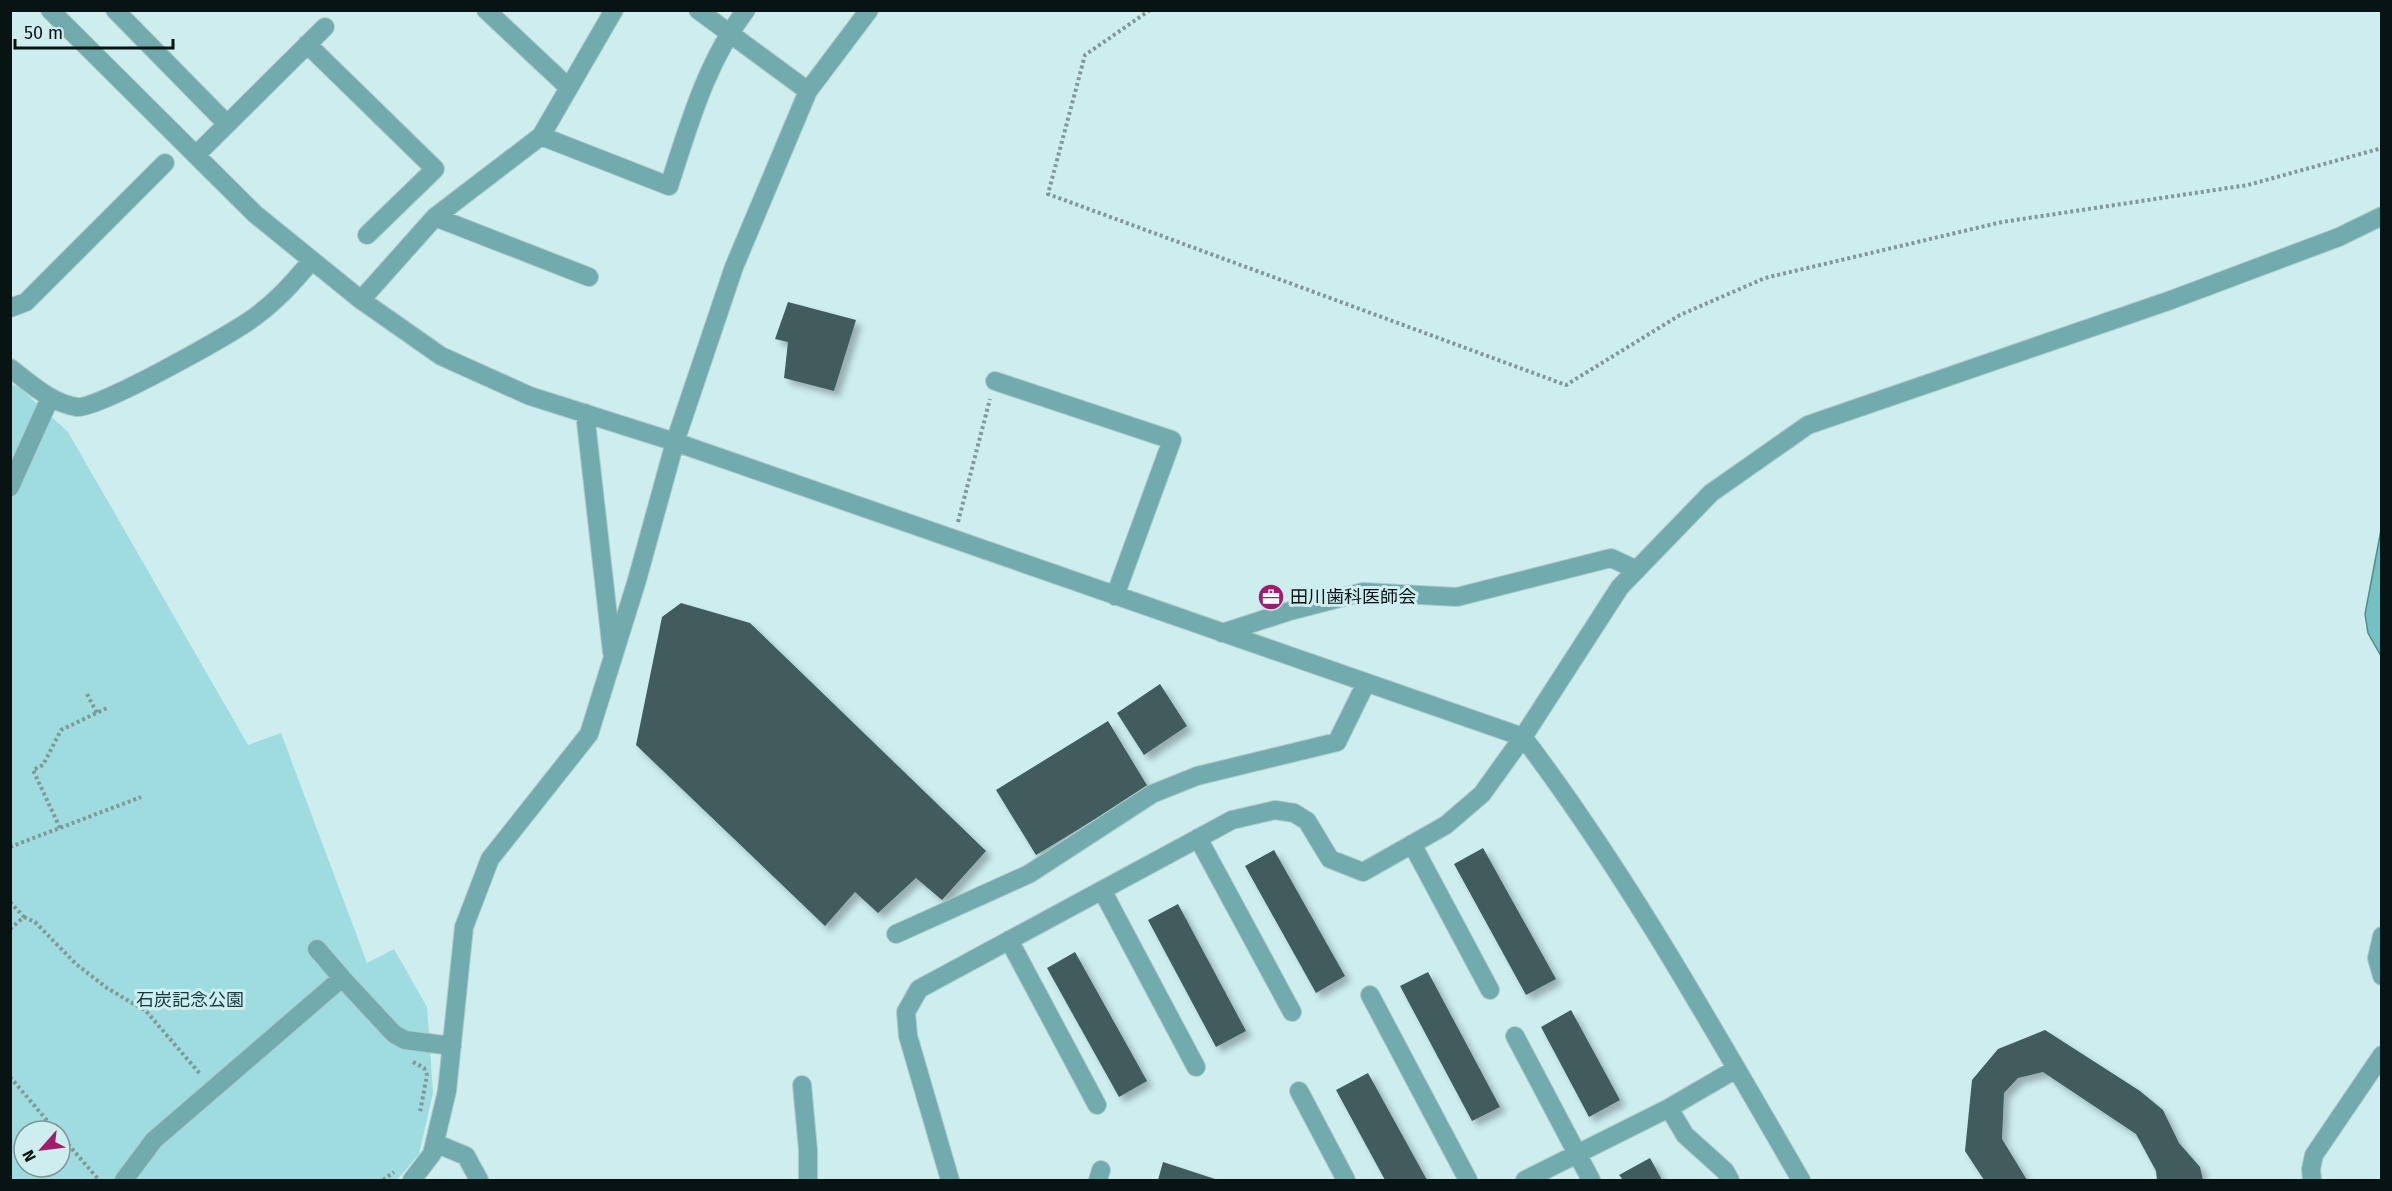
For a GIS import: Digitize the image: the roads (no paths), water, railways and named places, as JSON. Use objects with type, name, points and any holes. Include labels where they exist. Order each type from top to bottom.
[{"type":"street","points":[[50,10],[255,214],[361,300],[441,356],[530,396],[675,442],[1524,737],[1575,805],[1736,1068],[1801,1180]]},
{"type":"street","points":[[115,10],[227,124]]},
{"type":"street","points":[[486,10],[568,87]]},
{"type":"street","points":[[361,300],[435,217],[541,136],[614,10]]},
{"type":"street","points":[[698,10],[727,34],[808,91]]},
{"type":"street","points":[[541,136],[669,186],[699,96],[727,34],[746,10]]},
{"type":"street","points":[[406,1174],[432,1154],[435,1143],[447,1091],[464,927],[490,859],[589,734],[613,660],[675,442],[734,267],[808,91],[869,10]]},
{"type":"street","points":[[196,155],[325,27]]},
{"type":"street","points":[[307,44],[435,168],[367,236]]},
{"type":"street","points":[[10,308],[26,302],[165,163]]},
{"type":"street","points":[[950,1180],[908,1036],[906,1012],[919,989],[1232,820],[1275,810],[1294,813],[1307,821],[1330,859],[1363,872],[1446,825],[1482,794],[1524,737],[1620,587],[1711,493],[1808,425],[2171,300],[2339,237],[2382,216]]},
{"type":"street","points":[[435,217],[589,277]]},
{"type":"street","points":[[10,369],[50,398],[80,408],[113,396],[249,321],[282,295],[312,260]]},
{"type":"street","points":[[995,381],[1172,440],[1115,596]]},
{"type":"street","points":[[10,487],[50,398]]},
{"type":"street","points":[[585,413],[613,660]]},
{"type":"street","points":[[1222,633],[1290,611],[1363,592],[1457,597],[1611,558],[1637,570]]},
{"type":"street","points":[[896,934],[1029,874],[1152,794],[1197,776],[1337,742],[1365,683]]},
{"type":"street","points":[[1197,838],[1292,1012]]},
{"type":"street","points":[[1412,844],[1490,990]]},
{"type":"street","points":[[1102,890],[1196,1067]]},
{"type":"street","points":[[2382,936],[2378,958],[2382,976]]},
{"type":"street","points":[[1009,940],[1097,1105]]},
{"type":"street","points":[[317,949],[394,1034],[405,1040],[452,1046]]},
{"type":"street","points":[[124,1180],[154,1140],[342,978]]},
{"type":"street","points":[[1370,995],[1468,1180]]},
{"type":"street","points":[[1515,1036],[1591,1180]]},
{"type":"street","points":[[2313,1180],[2311,1169],[2314,1155],[2382,1054]]},
{"type":"street","points":[[1525,1180],[1670,1107],[1736,1068]]},
{"type":"street","points":[[802,1085],[808,1150],[808,1180]]},
{"type":"street","points":[[1299,1091],[1346,1180]]},
{"type":"street","points":[[1670,1107],[1685,1135],[1725,1172],[1730,1180]]},
{"type":"street","points":[[435,1143],[466,1156],[479,1180]]},
{"type":"place","name":"田川歯科医師会","points":[[1271,597]]},
{"type":"park label","name":"石炭記念公園","points":[[190,1000]]}]
